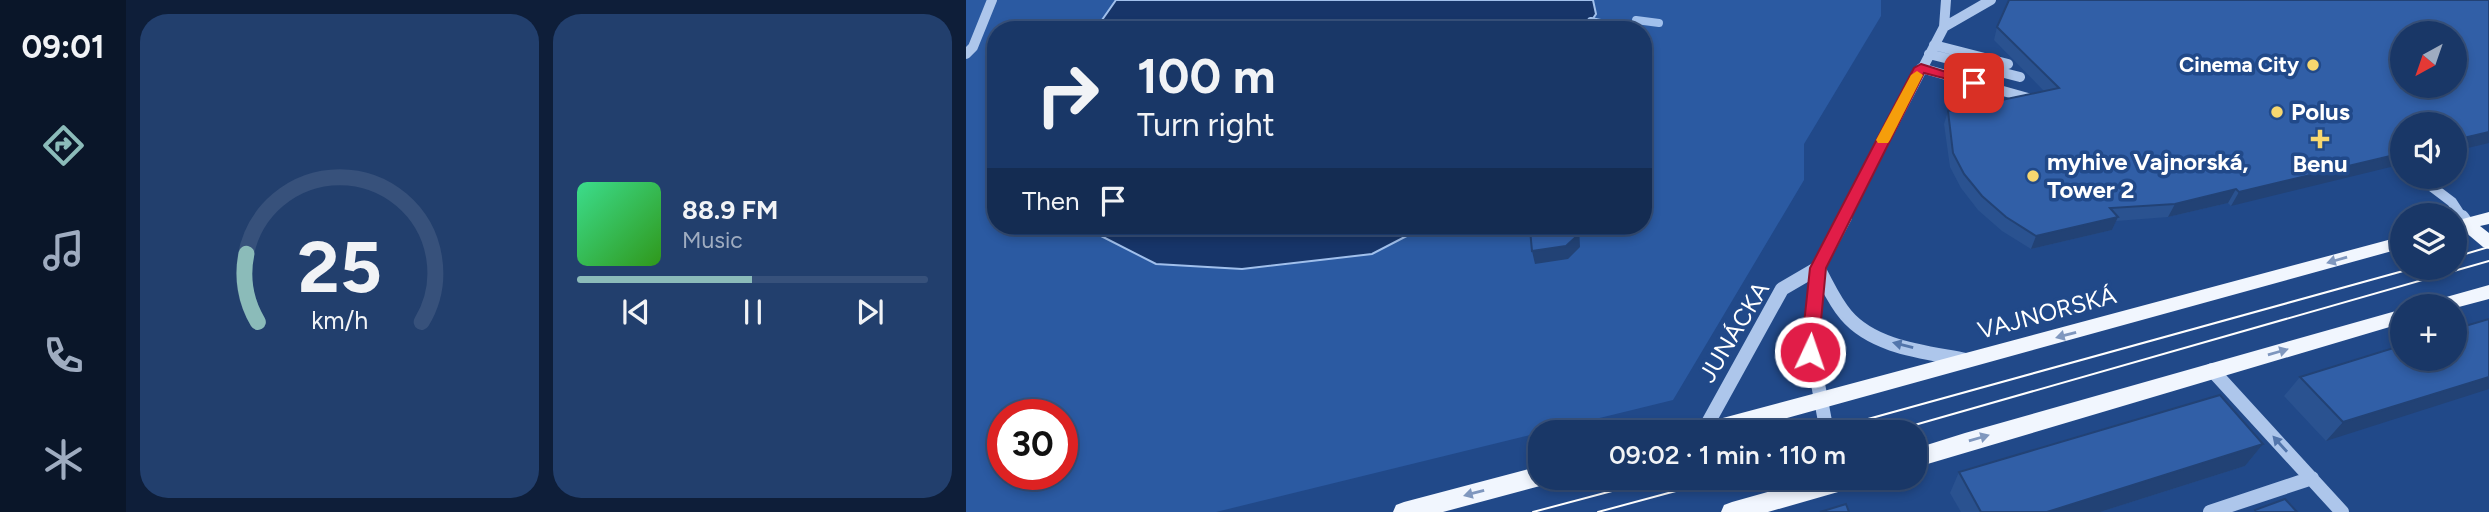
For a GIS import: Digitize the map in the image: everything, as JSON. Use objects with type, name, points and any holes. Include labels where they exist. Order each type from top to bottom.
[{"type":"main road","points":[[2467,224],[2489,218]]},
{"type":"main road","points":[[2467,229],[2489,243]]},
{"type":"main road","name":"VAJNORSKÁ","points":[[1750,420],[2390,246]]},
{"type":"main road","points":[[2467,298],[2489,292]]},
{"type":"main road","points":[[1927,455],[2390,320]]},
{"type":"main road","points":[[1404,512],[1528,479]]},
{"type":"main road","points":[[1732,512],[1807,490]]},
{"type":"street","points":[[966,54],[973,47],[992,0]]},
{"type":"street","points":[[1824,420],[1809,336],[1818,268],[1944,27],[1946,0]]},
{"type":"street","points":[[1944,27],[1991,0]]},
{"type":"street","points":[[1931,49],[2008,64]]},
{"type":"street","points":[[1931,49],[2020,77]]},
{"type":"street","points":[[1921,68],[2028,98]]},
{"type":"street","points":[[2435,189],[2452,203]]},
{"type":"street","points":[[1818,268],[1847,316],[1863,330],[1886,341],[1969,361]]},
{"type":"street","name":"JUNÁCKA","points":[[1711,420],[1782,289],[1818,268]]},
{"type":"street","points":[[2212,370],[2342,512]]},
{"type":"street","points":[[2210,512],[2312,478]]},
{"type":"shaded area","points":[[966,0],[1881,0],[1881,16],[1804,144],[1804,180],[1673,400],[1591,420],[1528,420],[1528,436],[1216,512],[966,512]]},
{"type":"shaded area","points":[[1116,0],[1593,0],[1596,14],[1591,21],[1101,21]]},
{"type":"shaded area","points":[[1409,235],[1372,254],[1242,269],[1156,264],[1101,236]]},
{"type":"building","name":"Polus","points":[[2009,0],[2489,0],[2489,132],[2467,137],[2467,112],[2390,112],[2390,156],[2239,192],[2236,189],[2175,204],[2110,208],[2118,217],[2036,236],[2006,217],[1982,196],[1964,174],[1953,153],[1948,111],[1970,106],[1976,95],[1997,101],[2059,88],[1997,27]]},
{"type":"building","points":[[1531,235],[1578,235],[1566,246],[1532,251]]},
{"type":"building","points":[[2489,319],[2489,377],[2343,422],[2300,377],[2390,349],[2390,371],[2467,371],[2467,325]]},
{"type":"building","points":[[2220,395],[2263,444],[2047,512],[1981,512],[1959,472]]},
{"type":"building","points":[[2285,499],[2297,512],[2255,510]]},
{"type":"building","points":[[1846,504],[1849,512],[1820,512]]},
{"type":"waterway","points":[[1636,20],[1644,21]]},
{"type":"waterway","points":[[1652,22],[1659,23]]},
{"type":"tram line","points":[[2467,253],[2489,247]]},
{"type":"tram line","points":[[1927,421],[2489,261]]},
{"type":"tram line","points":[[1864,420],[2390,275]]},
{"type":"tram line","points":[[1533,512],[1616,490]]},
{"type":"tram line","points":[[1598,512],[1680,490]]},
{"type":"slow traffic","points":[[1883,140],[1917,75]]},
{"type":"place","name":"Cinema City","points":[[2313,65]]},
{"type":"place","name":"Polus","points":[[2277,112]]},
{"type":"place","name":"Benu","points":[[2320,139]]},
{"type":"place","name":"myhive Vajnorská, Tower 2","points":[[2033,176]]},
{"type":"route","points":[[1810,352],[1809,336],[1818,268],[1921,68],[1974,83]]}]
